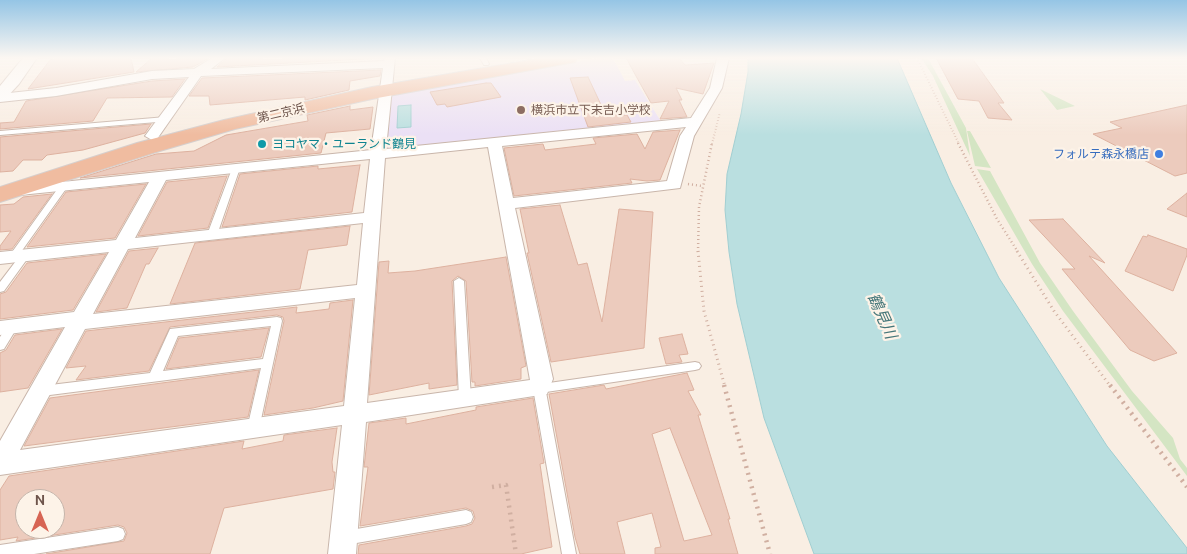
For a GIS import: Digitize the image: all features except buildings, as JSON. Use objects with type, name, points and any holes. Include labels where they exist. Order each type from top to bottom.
[{"type":"highway","name":"第二京浜","points":[[4,189],[152,136],[353,84]]},
{"type":"highway","name":"第二京浜","points":[[4,189],[230,124],[357,84]]},
{"type":"street","points":[[2,91],[56,92],[102,84]]},
{"type":"street","points":[[152,136],[190,84]]},
{"type":"street","points":[[343,546],[374,217],[378,154],[387,84]]},
{"type":"street","points":[[506,204],[674,185],[679,163],[694,122],[717,84]]},
{"type":"street","points":[[4,189],[64,186],[694,122]]},
{"type":"street","points":[[0,464],[539,388],[542,379],[494,143]]},
{"type":"street","points":[[0,464],[160,176]]},
{"type":"street","points":[[13,257],[374,217]]},
{"type":"street","points":[[7,327],[367,290]]},
{"type":"lane","points":[[0,133],[166,119]]},
{"type":"lane","points":[[212,235],[236,168]]},
{"type":"lane","points":[[0,289],[13,257],[64,186]]},
{"type":"lane","points":[[459,281],[465,399]]},
{"type":"lane","points":[[154,378],[174,332],[277,321],[266,363],[253,429]]},
{"type":"lane","points":[[0,346],[7,327]]},
{"type":"lane","points":[[42,391],[266,363]]},
{"type":"lane","points":[[569,554],[539,388],[695,366]]},
{"type":"lane","points":[[343,546],[466,517]]},
{"type":"lane","points":[[0,552],[118,534]]},
{"type":"path","points":[[930,84],[969,166],[998,219],[1054,311],[1187,487]]},
{"type":"path","points":[[720,109],[702,186],[697,240],[704,311],[770,554]]},
{"type":"path","points":[[710,127],[716,128]]},
{"type":"path","points":[[695,185],[702,186]]},
{"type":"path","points":[[712,364],[718,364]]},
{"type":"path","points":[[492,487],[506,485],[516,554]]},
{"type":"shaded area","name":"横浜市立下末吉小学校","points":[[456,84],[637,84],[662,123],[389,151],[384,149],[390,96]]},
{"type":"green space","points":[[937,84],[942,84],[966,128],[970,156]]},
{"type":"green space","points":[[1040,89],[1075,106],[1057,110]]},
{"type":"green space","points":[[967,131],[970,131],[991,168],[975,166]]},
{"type":"green space","points":[[977,169],[990,171],[1040,263],[1132,391],[1173,438],[1180,459],[1187,468],[1187,476],[1063,311],[1032,264]]},
{"type":"water","name":"鶴見川","points":[[746,84],[908,84],[951,183],[999,278],[1107,446],[1187,548],[1187,554],[814,554],[764,418],[737,304],[725,210],[727,174]]},
{"type":"water","points":[[411,105],[411,127],[397,128],[398,106]]},
{"type":"place","name":"横浜市立下末吉小学校","points":[[521,110]]},
{"type":"place","name":"ヨコヤマ・ユーランド鶴見","points":[[262,144]]},
{"type":"place","name":"フォルテ森永橋店","points":[[1159,154]]}]
